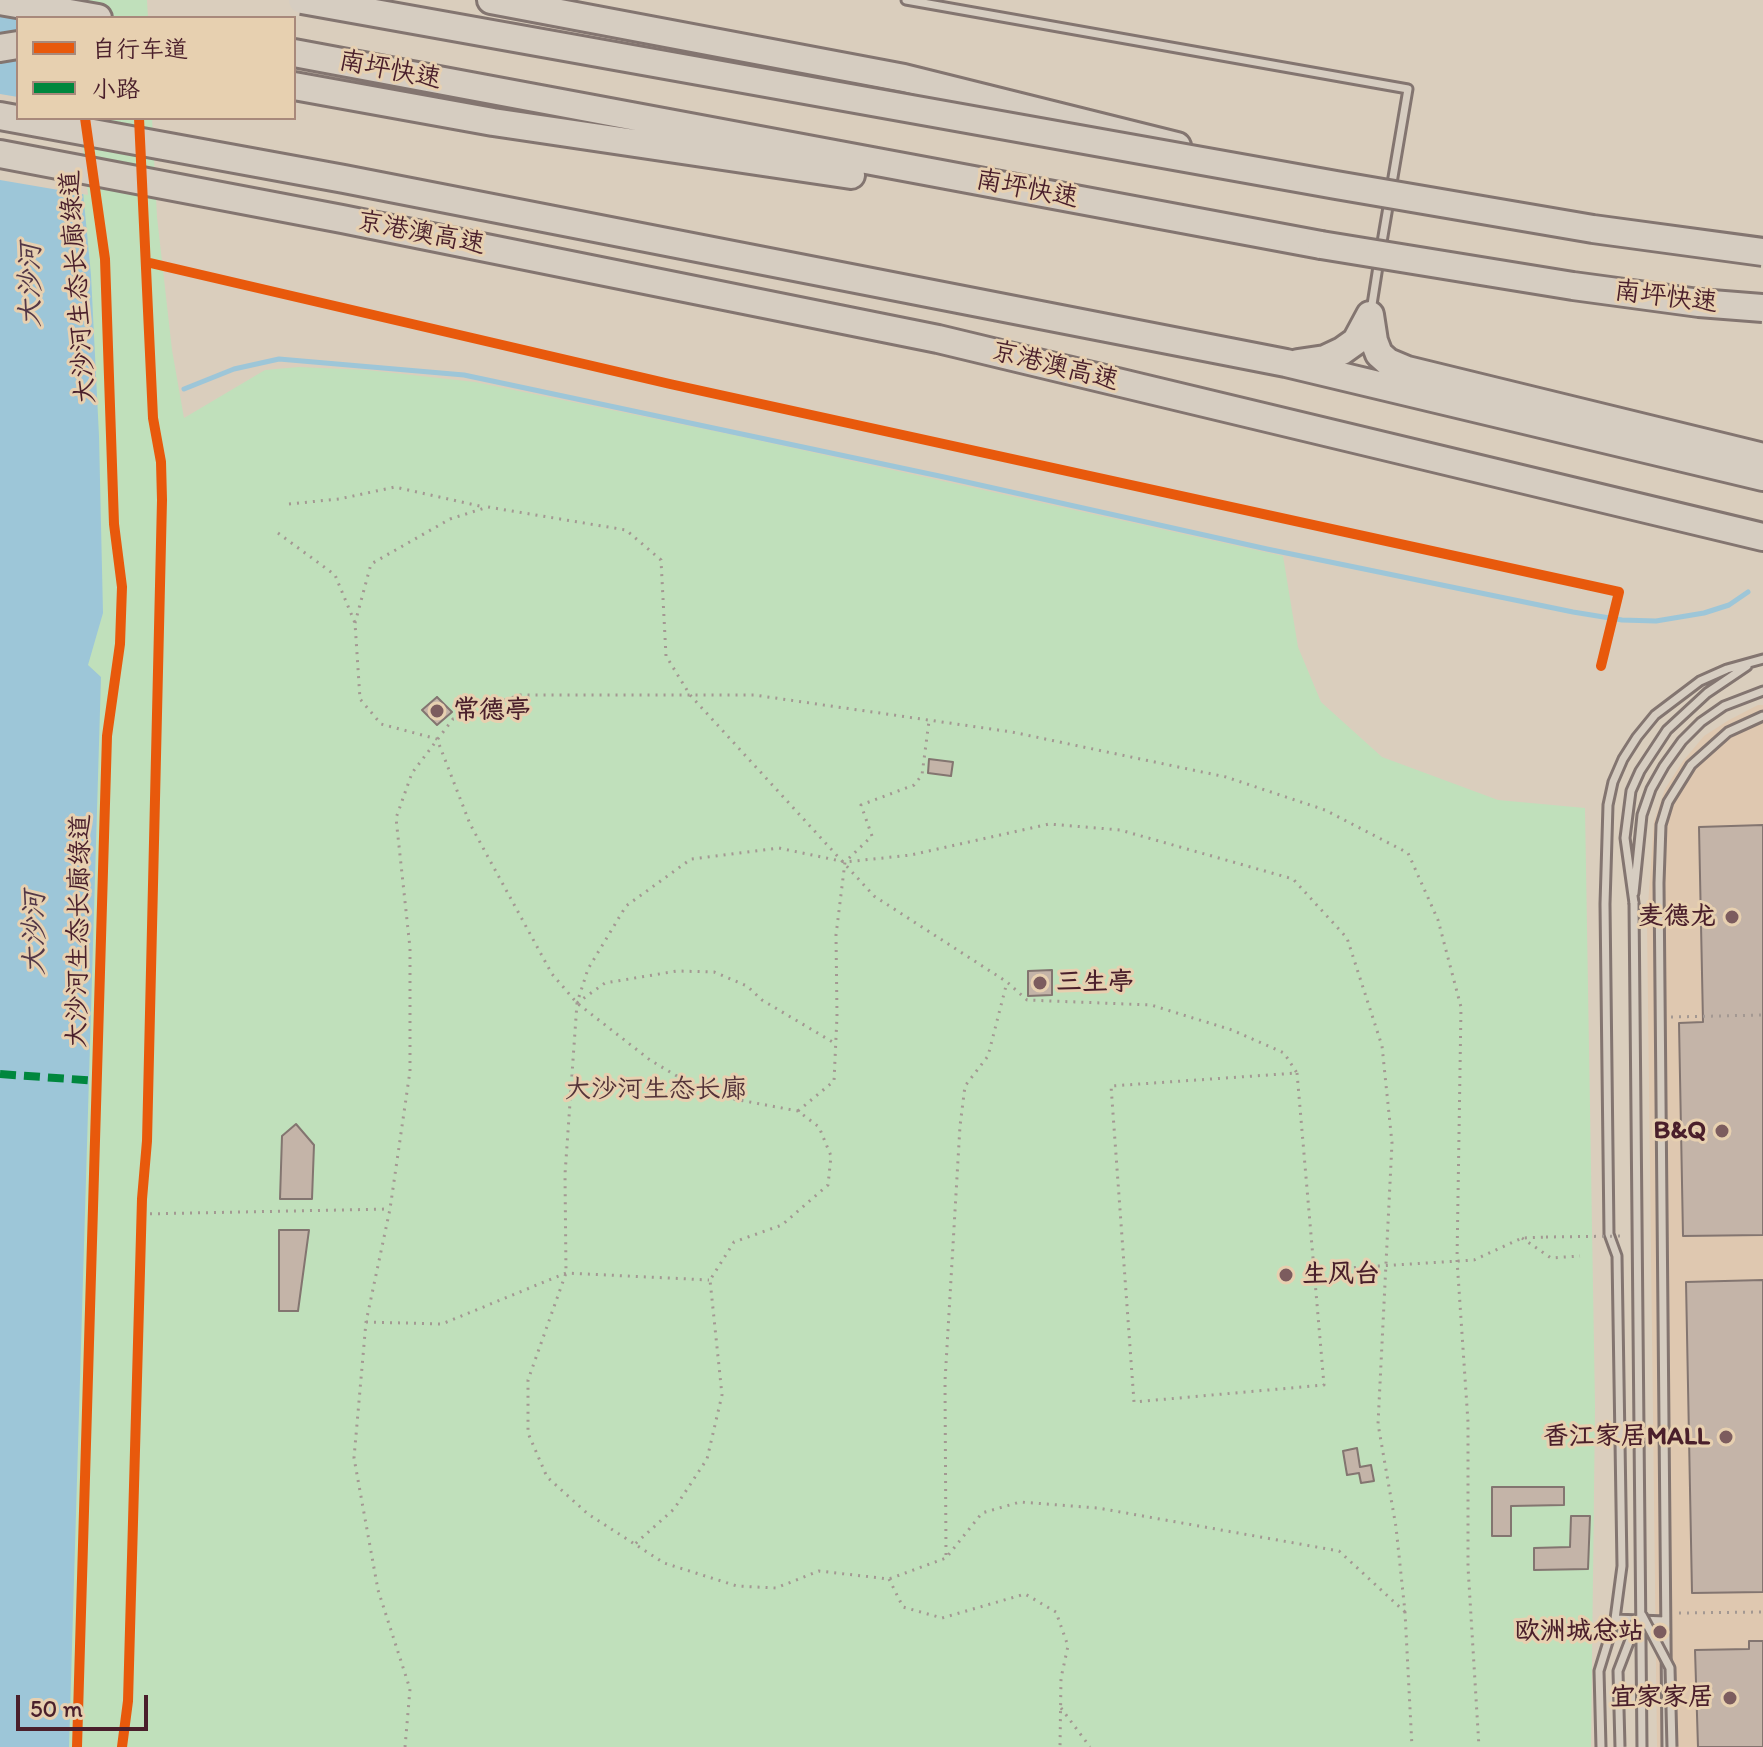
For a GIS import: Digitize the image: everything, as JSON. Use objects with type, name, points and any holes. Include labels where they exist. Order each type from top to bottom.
[{"type":"highway","name":"南坪快速","points":[[302,0],[1336,185],[1593,229],[1763,252]]},
{"type":"highway","points":[[491,0],[904,78],[1336,185]]},
{"type":"highway","points":[[0,1],[86,16]]},
{"type":"highway","name":"南坪快速","points":[[296,53],[1321,245],[1573,286],[1763,308]]},
{"type":"highway","points":[[296,86],[493,122],[1321,245]]},
{"type":"highway","name":"京港澳高速","points":[[22,120],[344,179],[1286,363],[1763,477]]},
{"type":"highway","name":"京港澳高速","points":[[0,154],[342,219],[938,339],[1763,537]]},
{"type":"highway","points":[[1286,363],[1325,359],[1342,351],[1356,341],[1370,315]]},
{"type":"highway","points":[[1370,315],[1379,354],[1388,362],[1407,370],[1763,457]]},
{"type":"lane","points":[[906,0],[1408,89],[1370,315]]},
{"type":"lane","points":[[1634,903],[1625,838],[1631,791],[1640,771],[1659,739],[1686,710],[1726,679],[1759,660]]},
{"type":"lane","points":[[1601,1747],[1599,1671],[1615,1619],[1622,1566],[1617,1256],[1609,1234],[1606,828],[1613,782],[1637,737],[1667,705],[1700,681],[1759,660]]},
{"type":"lane","points":[[1642,1747],[1634,903],[1638,842],[1642,815],[1651,789],[1682,741],[1701,722],[1724,706],[1763,691]]},
{"type":"lane","points":[[1669,1747],[1665,1617],[1661,825],[1668,802],[1691,765],[1728,732],[1763,716]]},
{"type":"lane","points":[[1620,1747],[1618,1671],[1641,1613]]},
{"type":"lane","points":[[1641,1613],[1670,1668],[1669,1747]]},
{"type":"lane","points":[[1615,1619],[1665,1617]]},
{"type":"path","points":[[289,504],[339,499],[395,487],[488,507],[626,530],[661,560],[666,656],[690,695],[874,896],[1007,982],[1027,1000],[1151,1005],[1232,1030],[1284,1053],[1297,1073],[1324,1385],[1134,1402],[1111,1086],[1297,1073]]},
{"type":"path","points":[[355,623],[371,564],[450,519],[488,507]]},
{"type":"path","points":[[278,533],[335,575],[355,623],[360,699],[381,724],[437,739]]},
{"type":"path","points":[[405,1747],[410,1689],[378,1590],[354,1458],[366,1322],[390,1209],[410,1071],[410,948],[396,818],[412,773],[453,719],[519,695],[754,695],[1012,732],[1226,777],[1325,810],[1408,853],[1438,920],[1461,1007],[1457,1260],[1468,1422],[1468,1567],[1479,1747]]},
{"type":"path","points":[[798,1111],[834,1081],[836,935],[845,862],[872,836],[861,805],[914,785],[922,775],[929,720]]},
{"type":"path","points":[[437,739],[470,824],[552,974],[577,1003],[650,1060],[707,1094],[798,1111],[819,1127],[831,1156],[828,1185],[782,1225],[734,1242],[710,1280],[722,1395],[707,1459],[674,1509],[635,1544]]},
{"type":"path","points":[[1405,1612],[1339,1551],[1098,1508],[1020,1502],[982,1513],[946,1558],[889,1579],[819,1571],[776,1588],[737,1586],[664,1563],[588,1514],[547,1477],[528,1433],[528,1380],[566,1273],[565,1174],[577,1003],[588,969],[626,906],[691,859],[779,848],[845,862],[911,855],[1049,824],[1120,830],[1293,879],[1347,938],[1382,1046],[1392,1143],[1378,1424],[1396,1527],[1405,1612],[1412,1747]]},
{"type":"path","points":[[577,1003],[605,983],[677,971],[714,972],[747,986],[762,1000],[836,1044]]},
{"type":"path","points":[[946,1558],[945,1381],[960,1126],[965,1086],[988,1056],[1007,982]]},
{"type":"path","points":[[1660,1017],[1763,1015]]},
{"type":"path","points":[[142,1199],[142,1229]]},
{"type":"path","points":[[142,1214],[390,1209]]},
{"type":"path","points":[[1314,1270],[1474,1260],[1522,1238],[1637,1236]]},
{"type":"path","points":[[1522,1238],[1551,1258],[1580,1256]]},
{"type":"path","points":[[366,1322],[442,1324],[566,1273],[710,1280]]},
{"type":"path","points":[[889,1579],[903,1607],[942,1618],[1025,1594],[1056,1612],[1068,1646],[1061,1678],[1060,1747]]},
{"type":"path","points":[[1665,1617],[1763,1612]]},
{"type":"path","points":[[1061,1708],[1090,1747]]},
{"type":"shaded area","points":[[1763,705],[1763,1747],[1657,1747],[1647,919],[1654,821],[1665,789],[1704,736]]},
{"type":"green space","name":"大沙河生态长廊","points":[[0,0],[147,0],[148,16],[16,16],[16,120],[152,120],[157,217],[172,350],[184,418],[265,370],[299,367],[367,370],[475,382],[743,437],[1283,556],[1298,647],[1321,702],[1382,757],[1498,800],[1585,808],[1595,1406],[1591,1747],[0,1747]]},
{"type":"water","name":"大沙河","points":[[0,0],[57,16],[16,16],[16,120],[76,120],[91,275],[103,613],[88,665],[101,677],[69,1747],[0,1747]]},
{"type":"pier","points":[[0,94],[16,97],[16,120],[80,120],[88,195],[0,180]]},
{"type":"building","name":"常德亭","points":[[437,697],[452,712],[437,725],[422,710]]},
{"type":"building","points":[[929,759],[953,762],[951,776],[928,773]]},
{"type":"building","points":[[1763,825],[1763,1235],[1683,1236],[1679,1023],[1703,1022],[1699,827]]},
{"type":"building","name":"三生亭","points":[[1052,970],[1052,995],[1028,996],[1028,971]]},
{"type":"building","points":[[296,1124],[314,1145],[312,1199],[280,1199],[282,1136]]},
{"type":"building","points":[[279,1230],[309,1230],[298,1311],[279,1311]]},
{"type":"building","name":"香江家居MALL","points":[[1763,1280],[1763,1592],[1692,1593],[1686,1282]]},
{"type":"building","points":[[1357,1448],[1360,1467],[1371,1465],[1374,1481],[1361,1483],[1359,1473],[1347,1475],[1343,1451]]},
{"type":"building","points":[[1492,1487],[1564,1487],[1564,1505],[1511,1506],[1511,1536],[1492,1536]]},
{"type":"building","points":[[1571,1516],[1590,1516],[1588,1569],[1534,1570],[1534,1548],[1570,1547]]},
{"type":"building","name":"宜家家居","points":[[1749,1641],[1763,1641],[1763,1747],[1698,1747],[1695,1650],[1749,1649]]},
{"type":"waterway","points":[[184,389],[234,369],[279,359],[464,375],[1573,612],[1622,620],[1656,621],[1704,613],[1729,605],[1748,592]]},
{"type":"marked path","points":[[0,1074],[98,1081]]},
{"type":"cycle path","name":"大沙河生态长廊绿道","points":[[77,1747],[107,736],[120,644],[122,587],[114,524],[105,259],[85,120]]},
{"type":"cycle path","points":[[122,1747],[128,1701],[142,1199],[147,1141],[162,500],[161,462],[153,418],[139,120]]},
{"type":"cycle path","points":[[146,262],[670,384],[1619,592],[1601,666]]},
{"type":"place","name":"常德亭","points":[[437,711]]},
{"type":"place","name":"麦德龙","points":[[1732,917]]},
{"type":"place","name":"三生亭","points":[[1040,983]]},
{"type":"place","name":"B&Q","points":[[1722,1131]]},
{"type":"place","name":"生风台","points":[[1286,1275]]},
{"type":"place","name":"香江家居MALL","points":[[1726,1437]]},
{"type":"place","name":"欧洲城总站","points":[[1660,1632]]},
{"type":"place","name":"宜家家居","points":[[1730,1698]]}]
